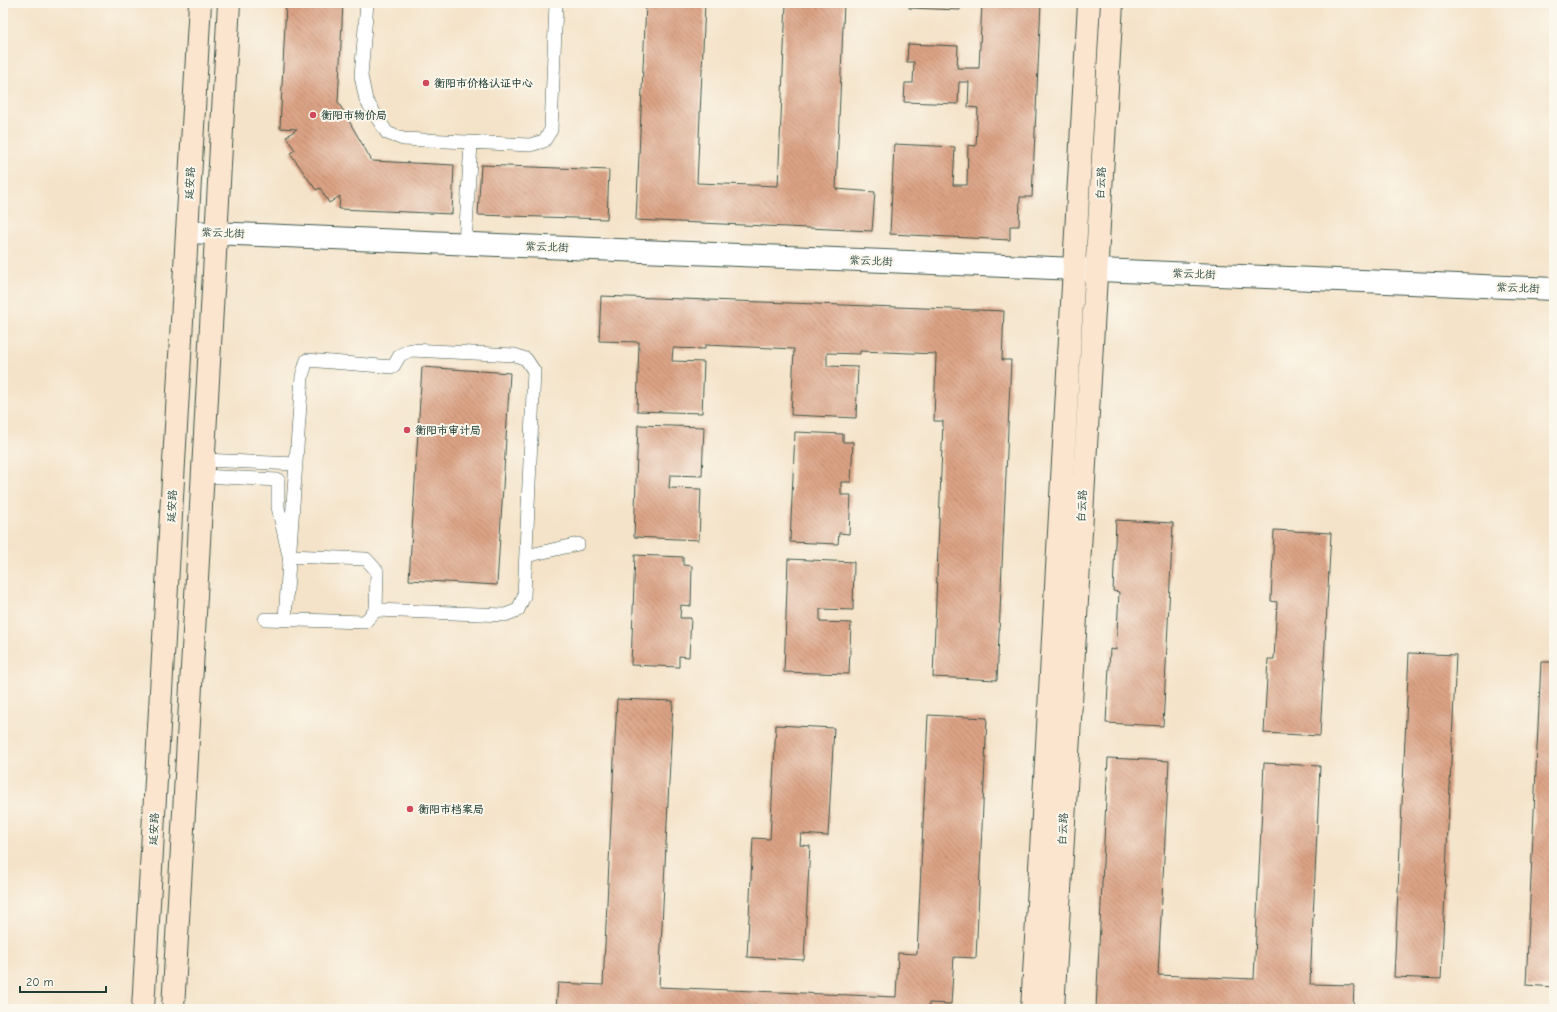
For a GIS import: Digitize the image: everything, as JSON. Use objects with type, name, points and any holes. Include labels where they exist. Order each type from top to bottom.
[{"type":"street","name":"延安路","points":[[144,1009],[200,3]]},
{"type":"street","points":[[172,1009],[229,3]]},
{"type":"street","name":"白云路","points":[[1032,1009],[1090,3]]},
{"type":"street","name":"白云路","points":[[1053,1009],[1112,3]]},
{"type":"street","name":"紫云北街","points":[[187,232],[1554,289]]},
{"type":"lane","points":[[367,3],[361,76],[366,100],[387,133],[403,139],[530,145],[544,141],[551,130],[556,3]]},
{"type":"lane","points":[[465,244],[471,143]]},
{"type":"lane","points":[[285,619],[302,376],[307,360],[393,368],[400,355],[411,350],[515,355],[526,359],[534,370],[524,596],[518,610],[505,616],[376,610]]},
{"type":"lane","points":[[203,468],[296,464]]},
{"type":"lane","points":[[203,468],[278,480],[278,507],[290,556]]},
{"type":"lane","points":[[526,556],[578,544]]},
{"type":"lane","points":[[265,619],[365,622],[376,610],[377,571],[366,559],[290,556]]},
{"type":"building","name":"衡阳市物价局","points":[[286,3],[343,3],[338,102],[372,161],[454,165],[452,214],[339,209],[340,196],[329,203],[320,188],[316,190],[290,153],[295,150],[286,137],[297,129],[280,128]]},
{"type":"building","points":[[646,3],[705,3],[697,183],[778,186],[786,3],[844,3],[836,189],[875,192],[872,231],[636,220]]},
{"type":"building","points":[[910,3],[960,3],[960,10],[909,8]]},
{"type":"building","points":[[982,3],[1041,3],[1032,197],[1020,197],[1019,226],[1010,226],[1010,240],[890,234],[894,144],[955,147],[953,185],[967,185],[968,145],[976,146],[978,108],[968,107],[969,82],[959,82],[958,104],[904,102],[905,83],[913,83],[914,62],[907,62],[908,44],[958,46],[957,68],[979,68]]},
{"type":"building","points":[[481,165],[609,170],[607,219],[478,215]]},
{"type":"building","points":[[601,296],[1004,311],[1002,360],[1011,360],[997,680],[933,677],[943,421],[934,421],[936,354],[860,351],[860,354],[827,353],[827,366],[858,367],[856,418],[791,415],[794,349],[705,345],[705,349],[673,348],[672,361],[704,362],[702,413],[637,411],[639,342],[599,341]]},
{"type":"building","points":[[422,367],[510,373],[497,585],[409,580]]},
{"type":"building","points":[[638,425],[704,427],[702,476],[670,475],[669,488],[701,489],[699,540],[634,537]]},
{"type":"building","points":[[795,432],[843,434],[843,442],[853,442],[851,482],[841,482],[841,495],[851,495],[849,534],[839,533],[838,544],[790,542]]},
{"type":"building","points":[[1116,520],[1173,523],[1163,726],[1106,723],[1110,649],[1116,650],[1119,592],[1113,591]]},
{"type":"building","points":[[1274,530],[1331,533],[1320,736],[1264,733],[1268,659],[1274,659],[1277,602],[1271,601]]},
{"type":"building","points":[[635,555],[683,557],[683,565],[692,566],[691,606],[681,605],[680,618],[691,618],[689,657],[679,656],[679,667],[631,665]]},
{"type":"building","points":[[788,559],[854,562],[853,610],[820,609],[820,622],[851,623],[849,674],[784,672]]},
{"type":"building","points":[[1409,653],[1456,655],[1441,979],[1394,977]]},
{"type":"building","points":[[1541,662],[1554,662],[1554,987],[1526,985]]},
{"type":"building","points":[[617,699],[673,701],[659,987],[896,997],[898,953],[917,954],[928,715],[987,718],[976,958],[954,957],[951,1004],[929,1003],[929,1009],[556,1009],[558,983],[603,985]]},
{"type":"building","points":[[776,725],[834,728],[828,836],[801,834],[800,845],[810,846],[804,960],[747,957],[753,838],[770,839]]},
{"type":"building","points":[[1108,758],[1169,761],[1158,975],[1254,979],[1264,763],[1320,766],[1310,984],[1354,985],[1353,1009],[1096,1009]]},
{"type":"place","name":"衡阳市价格认证中心","points":[[426,83]]},
{"type":"place","name":"衡阳市物价局","points":[[313,115]]},
{"type":"place","name":"衡阳市审计局","points":[[407,430]]},
{"type":"place","name":"衡阳市档案局","points":[[410,809]]}]
